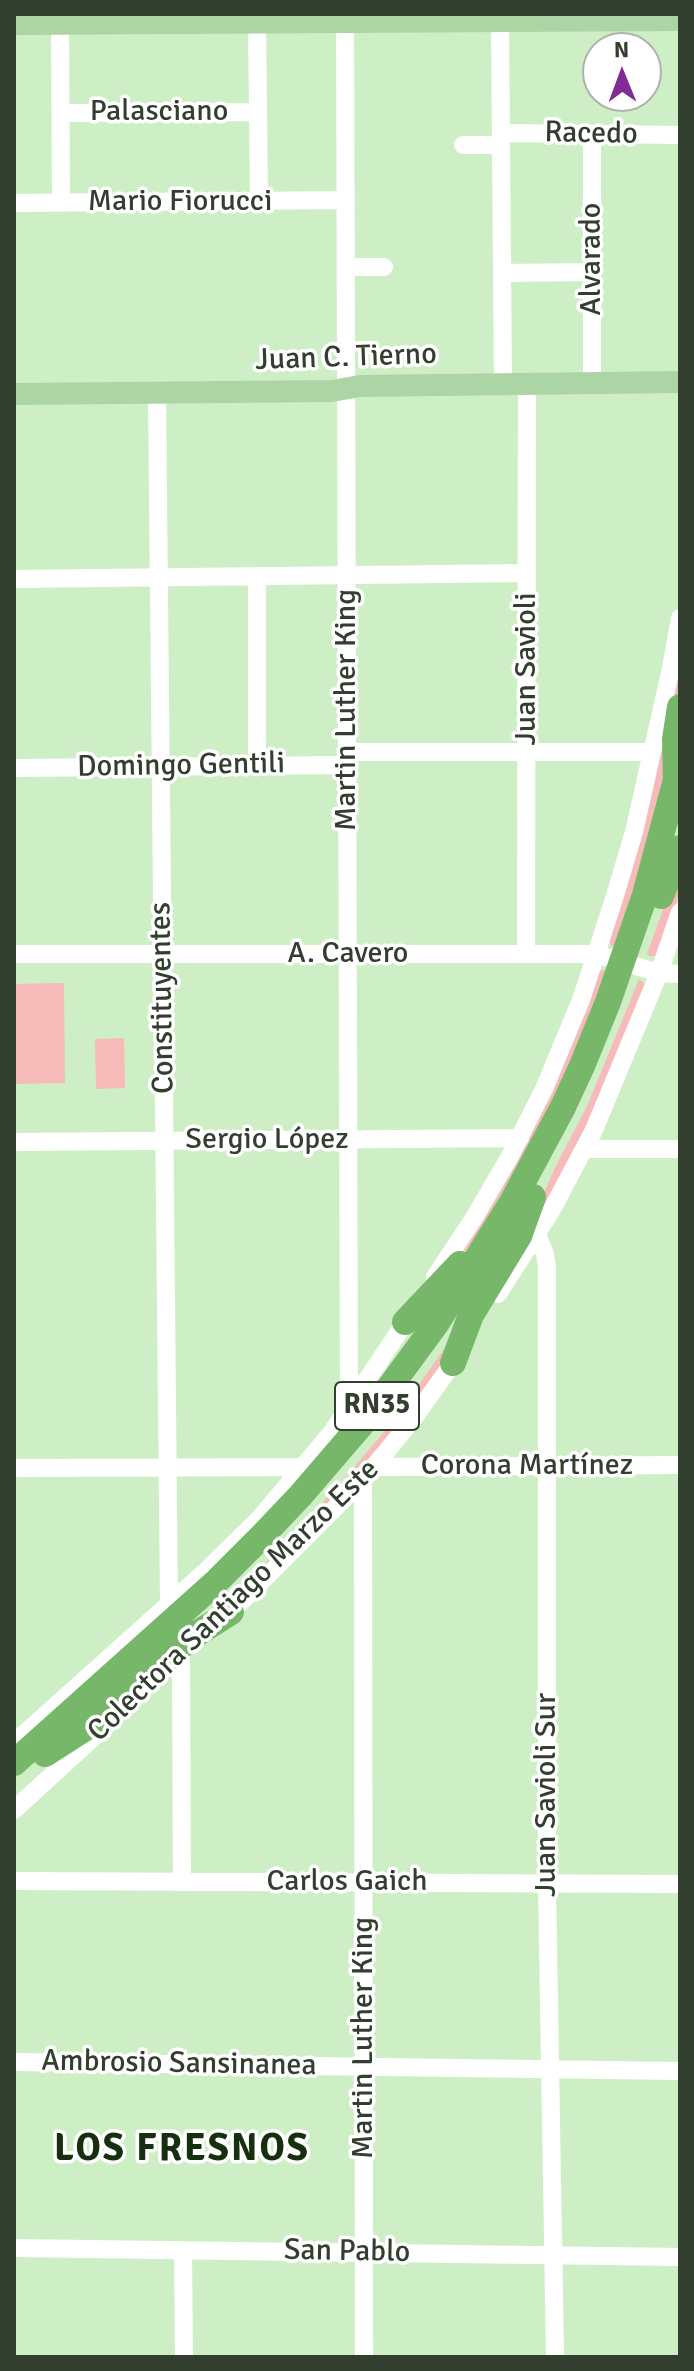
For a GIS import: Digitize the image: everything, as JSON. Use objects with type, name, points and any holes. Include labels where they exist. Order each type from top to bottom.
[{"type":"highway","points":[[678,775],[675,739],[680,707]]},
{"type":"highway","name":"RN35","points":[[14,1763],[223,1574],[295,1502],[406,1366],[477,1261],[520,1190],[596,1034],[640,967],[652,875],[678,775]]},
{"type":"highway","name":"RN35","points":[[14,1782],[226,1592],[288,1530],[352,1459],[432,1356],[533,1197],[592,1078],[670,905],[680,829]]},
{"type":"highway","points":[[670,905],[680,848]]},
{"type":"highway","points":[[405,1322],[477,1244],[526,1160],[556,1121]]},
{"type":"highway","points":[[453,1363],[471,1315],[517,1241],[533,1197]]},
{"type":"highway","points":[[45,1754],[101,1718],[190,1638],[231,1612]]},
{"type":"main road","points":[[14,24],[257,22],[345,18],[680,20]]},
{"type":"main road","name":"Juan C. Tierno","points":[[14,394],[332,391],[365,386],[680,382]]},
{"type":"street","name":"Martin Luther King","points":[[345,18],[349,1406]]},
{"type":"street","points":[[500,21],[503,384]]},
{"type":"street","points":[[257,22],[259,201]]},
{"type":"street","points":[[60,24],[61,203]]},
{"type":"street","name":"Palasciano","points":[[61,113],[258,112]]},
{"type":"street","name":"Racedo","points":[[463,145],[582,133],[680,135]]},
{"type":"street","name":"Alvarado","points":[[592,135],[592,383]]},
{"type":"street","name":"Mario Fiorucci","points":[[14,203],[346,200]]},
{"type":"street","points":[[346,267],[384,267]]},
{"type":"street","points":[[502,273],[592,272]]},
{"type":"street","name":"Juan Savioli","points":[[526,954],[527,384]]},
{"type":"street","name":"Constituyentes","points":[[157,393],[169,1604]]},
{"type":"street","points":[[14,579],[527,573]]},
{"type":"street","points":[[257,576],[257,766]]},
{"type":"street","name":"Colectora Santiago Marzo Este","points":[[14,1743],[232,1546],[304,1467],[332,1432],[486,1200],[520,1138],[570,1029],[596,954],[624,866],[680,618]]},
{"type":"street","name":"Domingo Gentili","points":[[14,768],[257,766],[526,752],[652,752]]},
{"type":"street","name":"A. Cavero","points":[[14,954],[596,954],[640,967],[680,974]]},
{"type":"street","name":"Colectora Santiago Marzo Este","points":[[14,1810],[231,1612],[369,1473],[413,1419],[537,1234],[585,1149],[611,1092],[640,967]]},
{"type":"street","name":"Sergio López","points":[[14,1142],[520,1138]]},
{"type":"street","points":[[585,1149],[680,1149]]},
{"type":"street","name":"Juan Savioli Sur","points":[[537,1234],[547,1267],[547,1884],[555,2357]]},
{"type":"street","name":"Corona Martínez","points":[[369,1473],[547,1466],[680,1465]]},
{"type":"street","points":[[14,1468],[304,1467]]},
{"type":"street","name":"Martin Luther King","points":[[364,2357],[364,1882],[369,1473]]},
{"type":"street","points":[[181,1657],[182,1882]]},
{"type":"street","name":"Carlos Gaich","points":[[14,1881],[680,1884]]},
{"type":"street","name":"Ambrosio Sansinanea","points":[[14,2062],[680,2071]]},
{"type":"street","name":"San Pablo","points":[[14,2248],[680,2257]]},
{"type":"street","points":[[183,2250],[184,2357]]},
{"type":"shaded area","points":[[680,652],[680,678],[666,790],[617,950],[609,940]]},
{"type":"shaded area","points":[[680,862],[680,891],[662,948],[655,956],[649,956],[647,954]]},
{"type":"shaded area","points":[[606,969],[586,1040],[478,1236],[452,1266],[599,972]]},
{"type":"shaded area","points":[[639,979],[646,985],[590,1124],[556,1190],[527,1231],[588,1104]]},
{"type":"shaded area","points":[[64,983],[65,1083],[14,1084],[14,984]]},
{"type":"shaded area","points":[[124,1038],[125,1088],[96,1089],[95,1039]]},
{"type":"shaded area","points":[[447,1345],[444,1365],[371,1461],[236,1600],[198,1627],[254,1575],[340,1484],[389,1426]]},
{"type":"district","name":"LOS FRESNOS","points":[[182,2150]]}]
